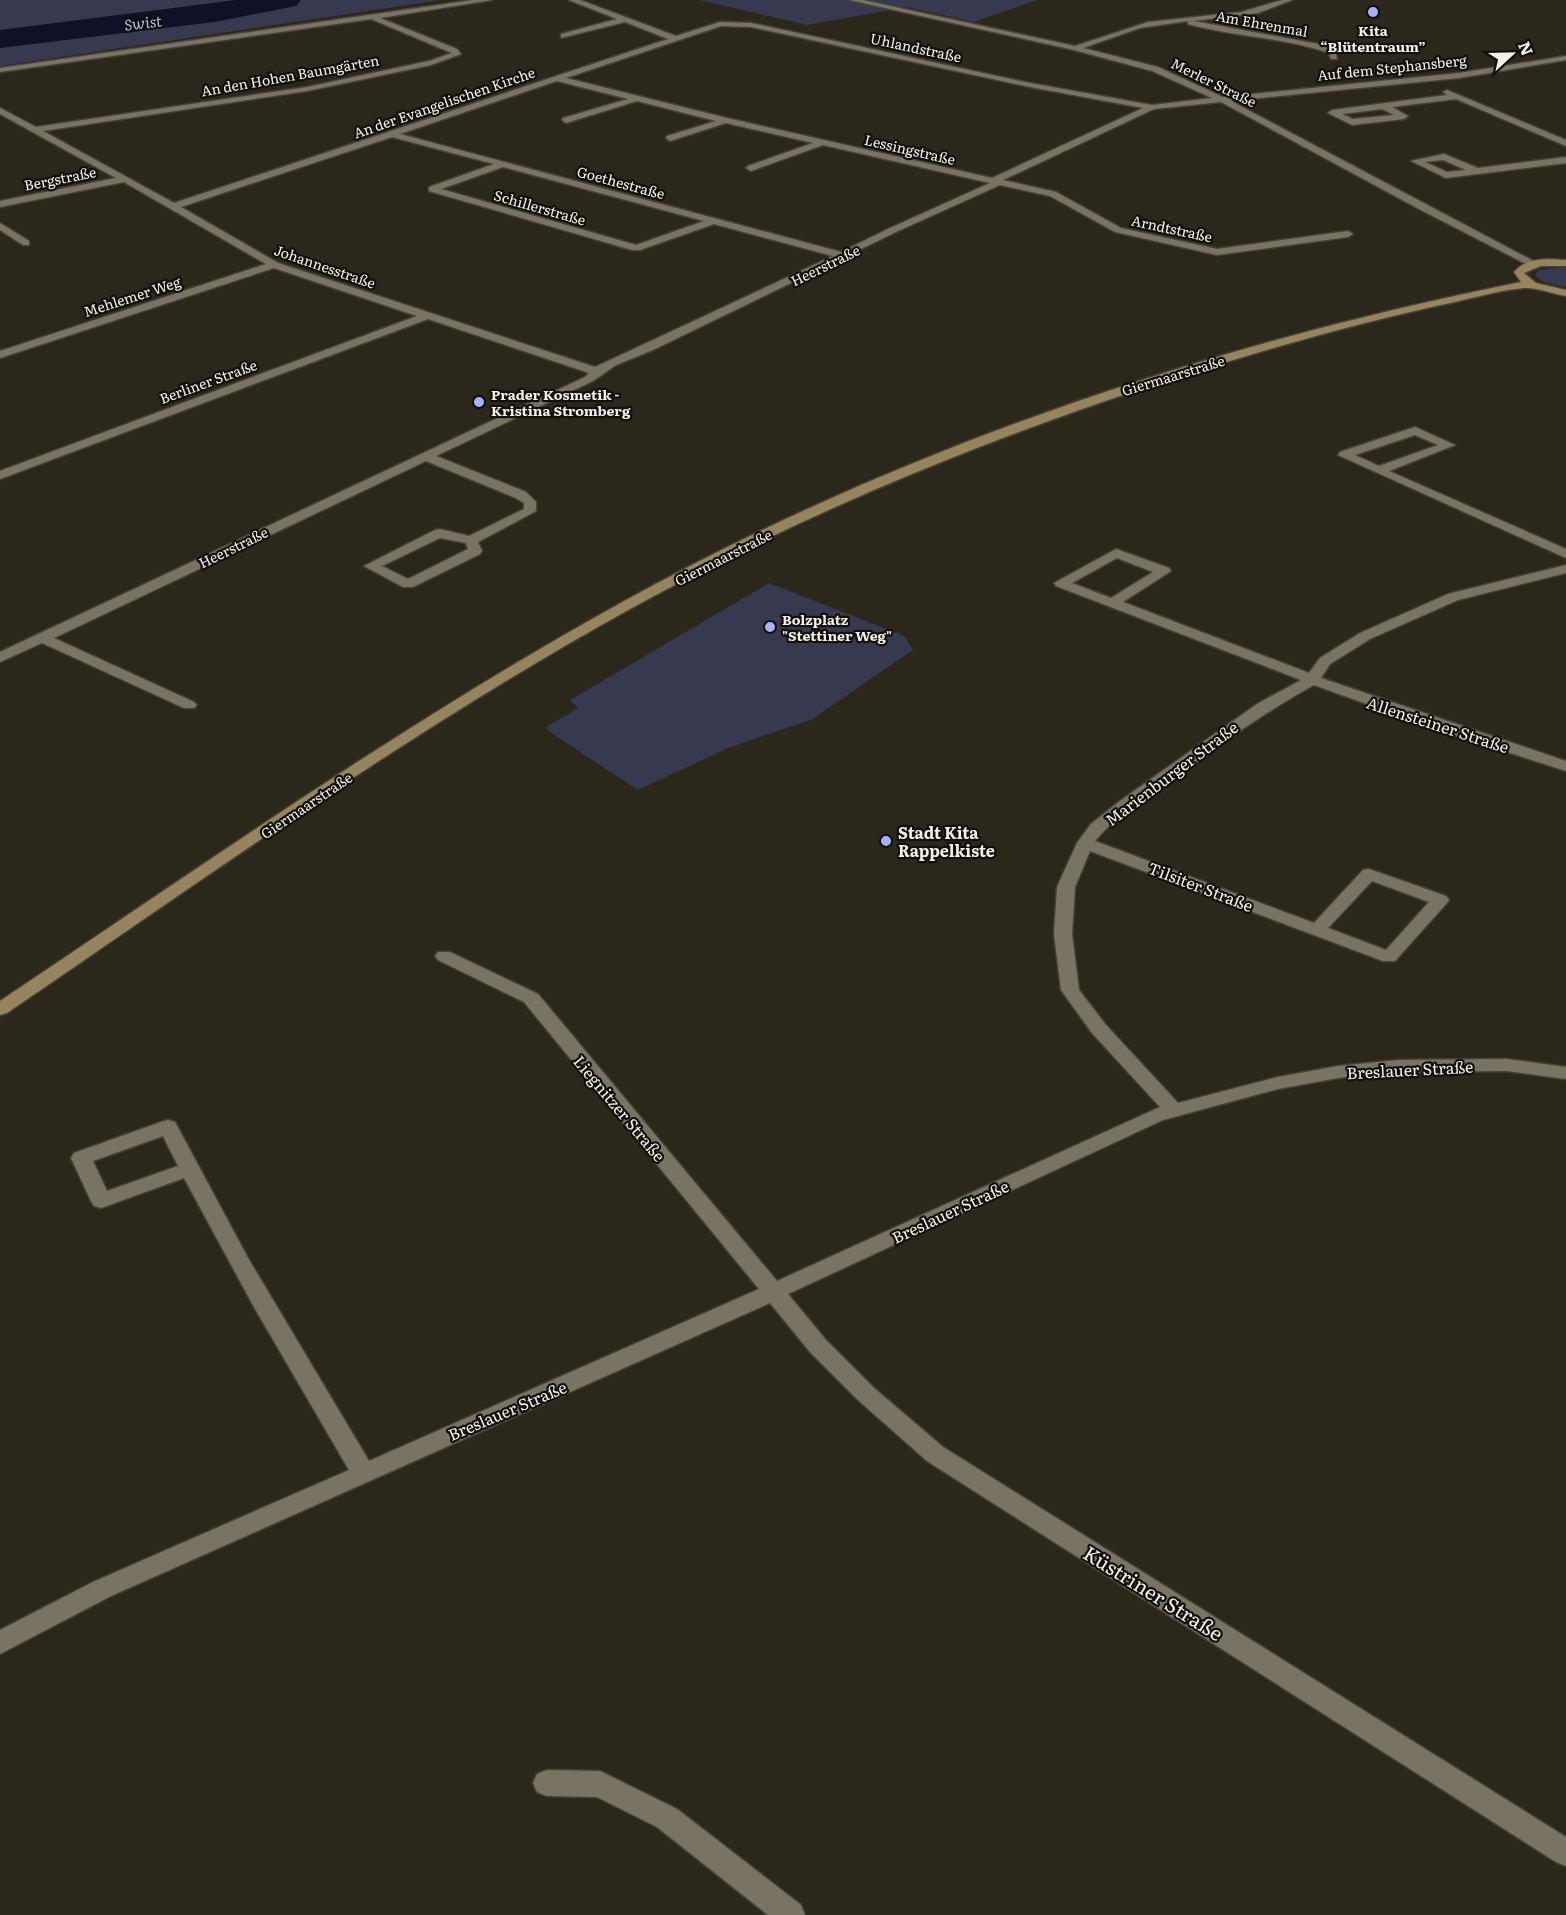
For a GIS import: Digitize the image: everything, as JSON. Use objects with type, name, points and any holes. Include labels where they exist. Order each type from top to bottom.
[{"type":"main road","points":[[1529,284],[1521,278],[1519,272],[1524,267],[1534,264],[1566,263]]},
{"type":"main road","name":"Giermaarstraße","points":[[0,1009],[411,735],[538,656],[719,557],[893,477],[1014,428],[1125,389],[1264,347],[1383,315],[1529,284],[1566,293]]},
{"type":"street","points":[[0,69],[488,0]]},
{"type":"street","points":[[573,0],[676,39]]},
{"type":"street","name":"Merler Straße","points":[[853,0],[1075,48],[1155,69],[1221,99],[1422,207],[1534,264]]},
{"type":"street","name":"Am Ehrenmal","points":[[1075,48],[1149,24],[1261,9],[1288,0]]},
{"type":"street","name":"An den Hohen Baumgärten","points":[[33,130],[307,89],[431,63],[457,54],[433,41],[372,17]]},
{"type":"street","name":"Am Ehrenmal","points":[[1184,19],[1208,27],[1310,45],[1332,52],[1334,57]]},
{"type":"street","points":[[564,36],[599,25],[627,20]]},
{"type":"street","name":"Uhlandstraße","points":[[676,39],[720,24],[741,24],[1030,85],[1152,107]]},
{"type":"street","name":"An der Evangelischen Kirche","points":[[172,207],[676,39]]},
{"type":"street","name":"Auf dem Stephansberg","points":[[1221,99],[1421,80],[1566,58]]},
{"type":"street","name":"Lessingstraße","points":[[555,78],[727,121],[997,182]]},
{"type":"street","points":[[1421,80],[1566,142]]},
{"type":"street","points":[[1383,106],[1404,116],[1353,122],[1332,112],[1458,96]]},
{"type":"street","points":[[566,120],[637,98]]},
{"type":"street","name":"Heerstraße","points":[[0,658],[589,379],[595,371],[641,352],[1152,107],[1221,99]]},
{"type":"street","name":"Johannesstraße","points":[[0,111],[125,179],[274,265],[595,371]]},
{"type":"street","name":"Lessingstraße","points":[[670,138],[727,121]]},
{"type":"street","name":"Goethestraße","points":[[393,134],[843,256]]},
{"type":"street","points":[[752,168],[821,143]]},
{"type":"street","points":[[1476,171],[1444,157],[1415,161],[1446,175],[1566,160]]},
{"type":"street","name":"Schillerstraße","points":[[504,164],[432,189],[636,248],[714,221]]},
{"type":"street","name":"Bergstraße","points":[[0,204],[125,179]]},
{"type":"street","name":"Arndtstraße","points":[[997,182],[1053,194],[1118,230],[1217,252],[1348,234]]},
{"type":"street","points":[[0,226],[26,243]]},
{"type":"street","name":"Mehlemer Weg","points":[[0,355],[274,265]]},
{"type":"street","name":"Berliner Straße","points":[[0,475],[427,316]]},
{"type":"street","points":[[1379,470],[1449,445],[1415,431],[1344,455],[1566,554]]},
{"type":"street","points":[[425,456],[521,495],[530,502],[530,511],[471,540],[440,533],[371,566],[408,584],[475,551],[471,540]]},
{"type":"street","points":[[1112,603],[1164,571],[1116,553],[1061,583],[1112,603],[1312,680]]},
{"type":"street","name":"Marienburger Straße","points":[[1174,1111],[1099,1029],[1070,990],[1063,934],[1066,887],[1085,843],[1097,828],[1126,804],[1262,707],[1312,680],[1325,662],[1365,636],[1441,602],[1488,587],[1566,569]]},
{"type":"street","points":[[42,638],[189,705]]},
{"type":"street","name":"Allensteiner Straße","points":[[1312,680],[1566,766]]},
{"type":"street","name":"Tilsiter Straße","points":[[1085,843],[1317,930],[1389,957],[1440,900],[1369,874],[1317,930]]},
{"type":"street","name":"Liegnitzer Straße","points":[[444,956],[531,998],[774,1292]]},
{"type":"street","name":"Breslauer Straße","points":[[0,1643],[102,1589],[774,1292],[1156,1115],[1278,1083],[1338,1072],[1388,1067],[1507,1065],[1566,1073]]},
{"type":"street","points":[[189,1169],[101,1201],[81,1158],[168,1127],[189,1169],[363,1472]]},
{"type":"street","name":"Küstriner Straße","points":[[774,1292],[818,1346],[866,1394],[935,1454],[1566,1853]]},
{"type":"street","points":[[547,1783],[600,1784],[667,1818],[790,1915]]},
{"type":"shaded area","points":[[0,0],[441,0],[0,66]]},
{"type":"shaded area","points":[[699,0],[1037,0],[974,22],[907,7],[807,25]]},
{"type":"shaded area","points":[[1566,267],[1566,287],[1546,283],[1535,276],[1538,270]]},
{"type":"shaded area","points":[[769,583],[904,636],[913,650],[811,720],[728,748],[638,790],[547,730],[548,726],[578,708],[570,700]]},
{"type":"waterway","name":"Swist","points":[[0,39],[214,13],[286,0]]},
{"type":"place","name":"Kita “Blütentraum”","points":[[1373,12]]},
{"type":"place","name":"Prader Kosmetik - Kristina Stromberg","points":[[479,402]]},
{"type":"place","name":"Bolzplatz \"Stettiner Weg\"","points":[[770,627]]},
{"type":"place","name":"Stadt Kita Rappelkiste","points":[[886,841]]}]
